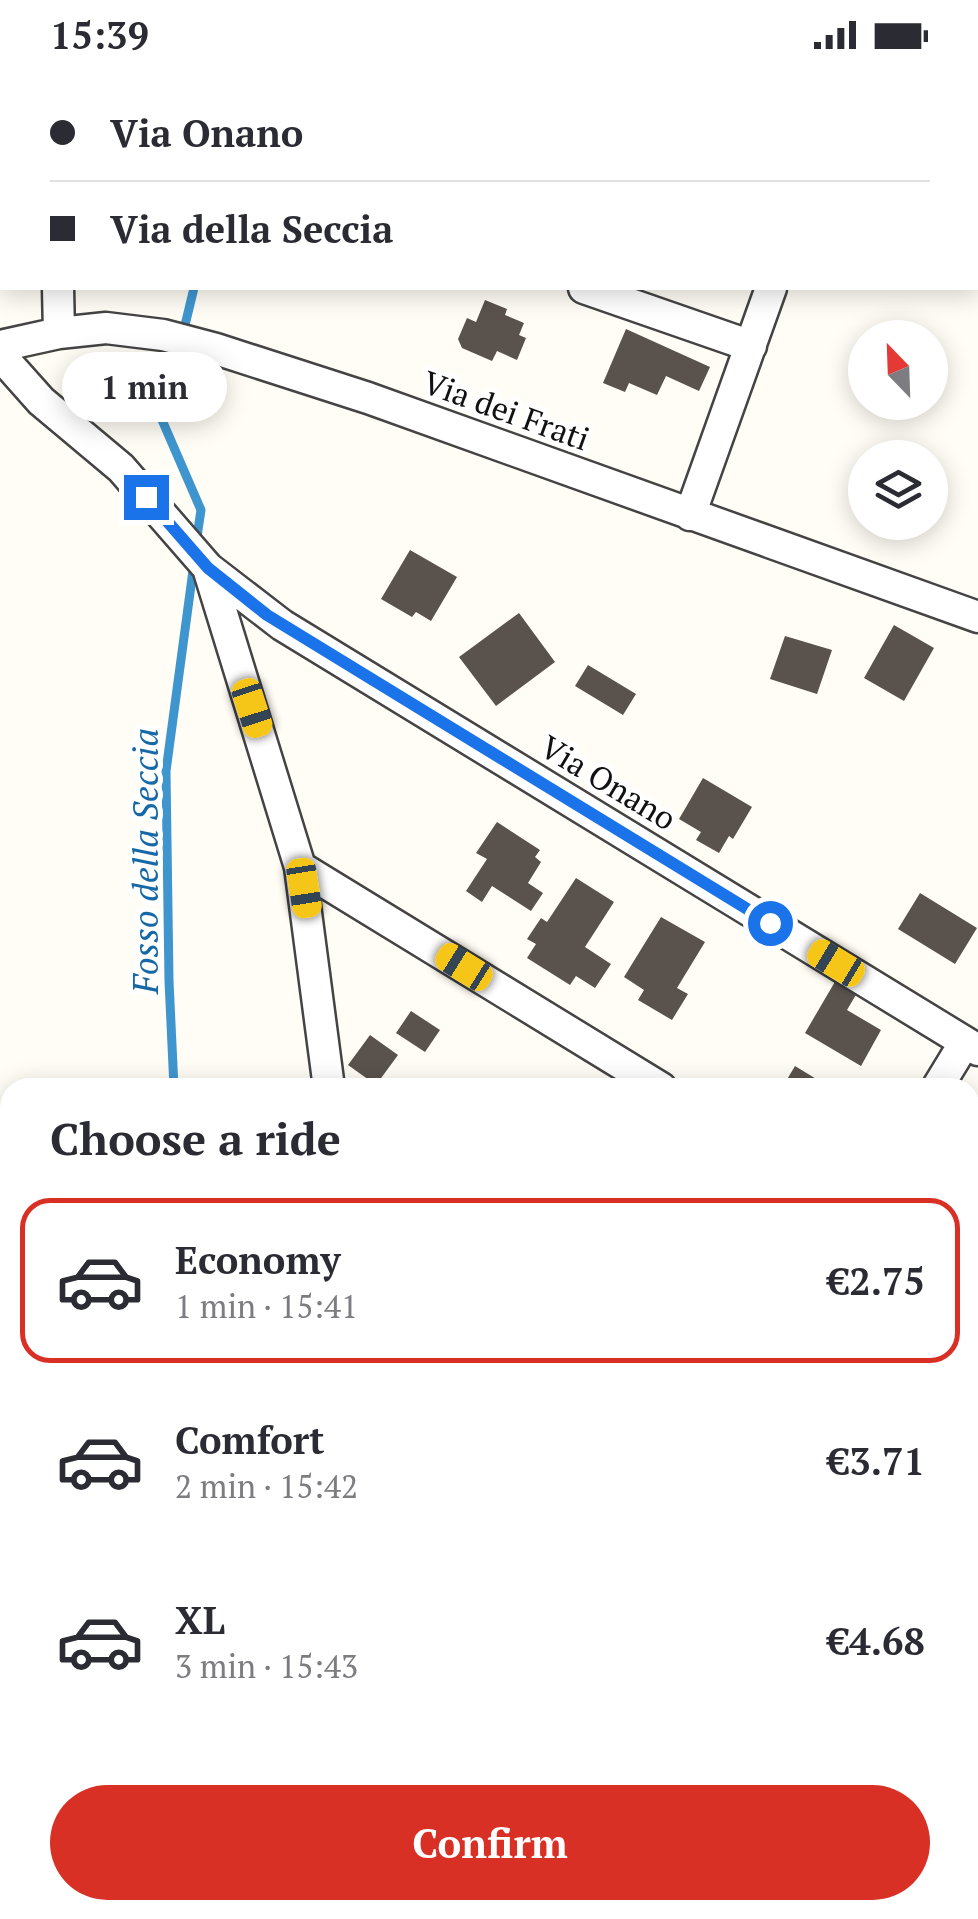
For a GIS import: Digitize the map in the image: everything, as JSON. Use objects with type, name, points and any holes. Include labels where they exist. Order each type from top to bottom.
[{"type":"street","points":[[58,290],[59,333]]},
{"type":"street","points":[[590,290],[751,346]]},
{"type":"street","points":[[690,514],[771,290]]},
{"type":"street","name":"Via dei Frati","points":[[0,346],[106,328],[163,335],[216,349],[339,388],[978,618]]},
{"type":"street","points":[[0,354],[41,401],[112,459],[208,568],[300,867],[328,1078]]},
{"type":"street","name":"Via Onano","points":[[208,568],[282,625],[972,1046]]},
{"type":"street","points":[[300,867],[645,1078]]},
{"type":"street","points":[[945,1078],[972,1046]]},
{"type":"building","points":[[485,300],[507,309],[505,315],[524,323],[519,335],[526,338],[517,360],[497,351],[492,361],[462,348],[458,339],[467,318],[476,322]]},
{"type":"building","points":[[626,329],[710,367],[699,391],[666,376],[657,395],[629,383],[625,392],[603,383]]},
{"type":"building","points":[[410,550],[457,577],[431,621],[416,612],[412,617],[381,599]]},
{"type":"building","points":[[519,613],[555,662],[496,706],[459,657]]},
{"type":"building","points":[[894,625],[934,648],[904,701],[864,678]]},
{"type":"building","points":[[785,636],[832,650],[817,694],[770,679]]},
{"type":"building","points":[[588,665],[636,694],[623,715],[575,686]]},
{"type":"building","points":[[703,778],[752,807],[733,839],[729,836],[719,853],[696,840],[701,832],[679,819]]},
{"type":"building","points":[[497,822],[540,850],[535,857],[541,862],[528,883],[543,893],[531,911],[492,886],[482,902],[466,891],[487,859],[476,853]]},
{"type":"building","points":[[576,878],[614,902],[585,947],[611,964],[595,988],[576,976],[570,985],[527,958],[536,944],[527,939],[541,918],[547,922]]},
{"type":"building","points":[[920,893],[977,928],[955,964],[898,929]]},
{"type":"building","points":[[661,917],[705,942],[677,988],[688,994],[672,1020],[638,1000],[644,990],[624,977]]},
{"type":"building","points":[[836,980],[857,993],[847,1010],[881,1030],[861,1066],[805,1033]]},
{"type":"building","points":[[411,1011],[440,1030],[425,1052],[396,1033]]},
{"type":"building","points":[[370,1035],[398,1055],[381,1078],[366,1078],[348,1065]]},
{"type":"building","points":[[795,1066],[815,1078],[788,1078]]},
{"type":"waterway","name":"Fosso della Seccia","points":[[194,290],[162,420],[201,510],[196,543]]},
{"type":"waterway","name":"Fosso della Seccia","points":[[174,1078],[166,771],[194,563]]},
{"type":"route","points":[[146,497],[208,568],[267,615],[770,923]]}]
